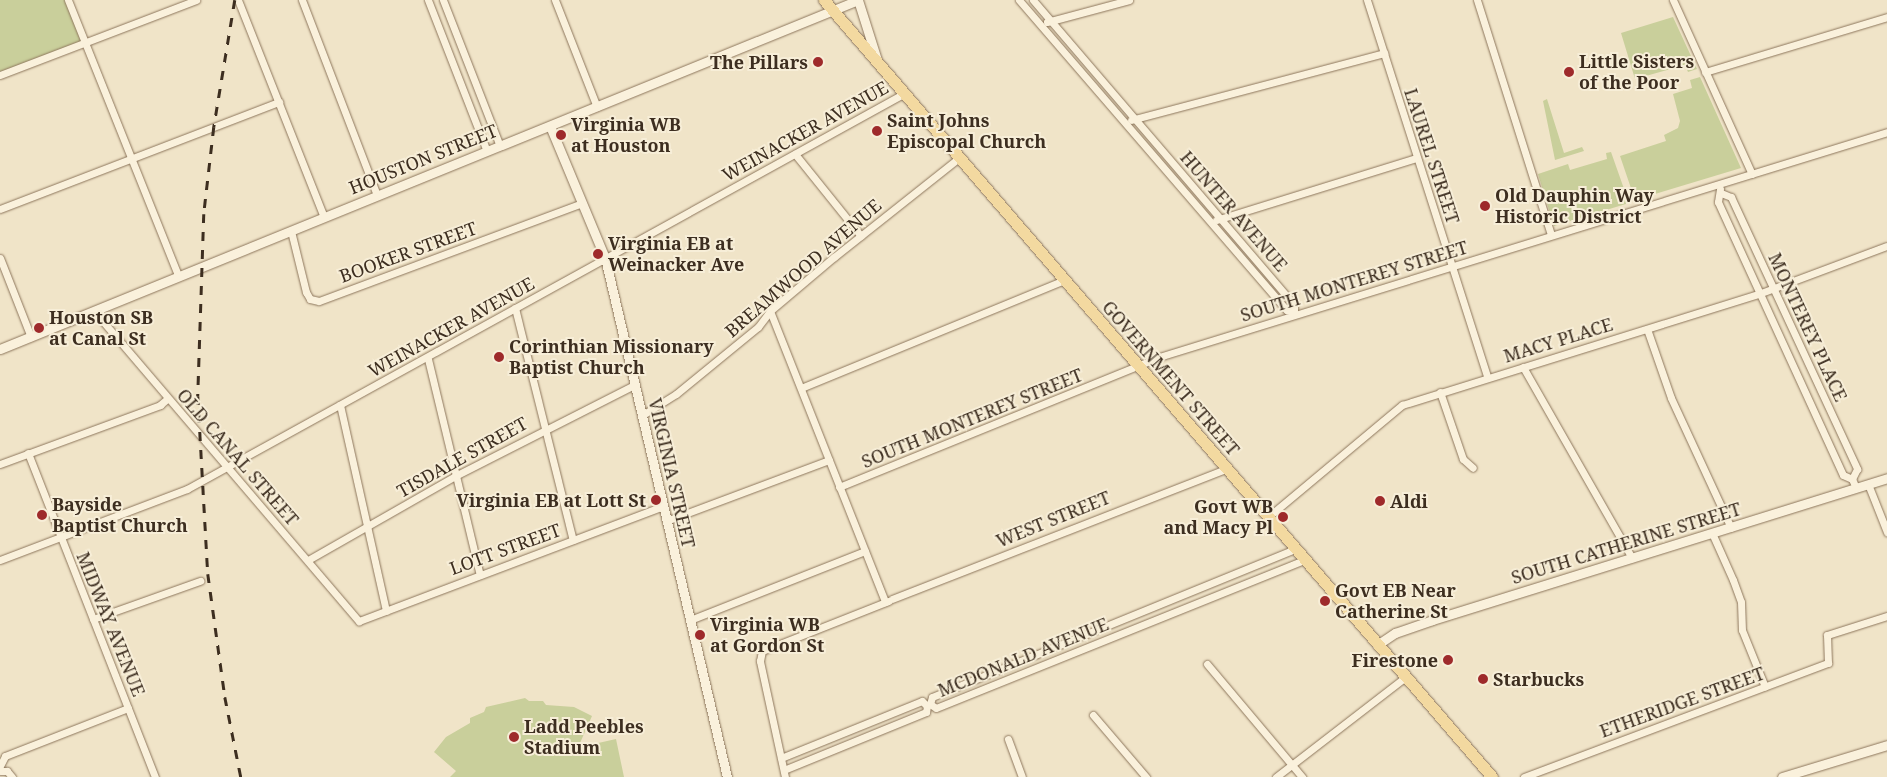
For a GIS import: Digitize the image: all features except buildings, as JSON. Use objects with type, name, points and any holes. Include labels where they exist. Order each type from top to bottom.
[{"type":"main road","name":"GOVERNMENT STREET","points":[[824,0],[1404,678],[1492,777]]},
{"type":"street","points":[[68,0],[179,277]]},
{"type":"street","points":[[0,75],[196,0]]},
{"type":"street","points":[[238,0],[324,217]]},
{"type":"street","points":[[302,0],[378,195]]},
{"type":"street","points":[[428,0],[487,151]]},
{"type":"street","points":[[443,0],[500,146]]},
{"type":"street","points":[[555,0],[598,107]]},
{"type":"street","points":[[858,0],[878,62]]},
{"type":"street","name":"HOUSTON STREET","points":[[0,349],[858,0]]},
{"type":"street","name":"HUNTER AVENUE","points":[[1019,0],[1287,310],[1294,312],[1294,304],[1033,0]]},
{"type":"street","points":[[1041,25],[1050,20],[1129,0]]},
{"type":"street","name":"LAUREL STREET","points":[[1367,0],[1486,378]]},
{"type":"street","points":[[1477,0],[1551,235]]},
{"type":"street","points":[[1674,0],[1752,174]]},
{"type":"street","points":[[1705,72],[1887,17]]},
{"type":"street","points":[[440,29],[452,24]]},
{"type":"street","points":[[1126,124],[1134,118],[1384,52]]},
{"type":"street","name":"WEINACKER AVENUE","points":[[0,560],[187,490],[340,405],[428,359],[515,308],[903,94]]},
{"type":"street","points":[[0,208],[279,102]]},
{"type":"street","name":"VIRGINIA STREET","points":[[550,126],[605,258],[727,777]]},
{"type":"street","name":"SOUTH MONTEREY STREET","points":[[840,487],[1138,367],[1294,312],[1451,266],[1887,132]]},
{"type":"street","points":[[795,154],[861,236]]},
{"type":"street","name":"BREAMWOOD AVENUE","points":[[641,416],[676,394],[758,328],[770,311],[958,158]]},
{"type":"street","points":[[1212,224],[1220,218],[1416,158]]},
{"type":"street","name":"MONTEREY PLACE","points":[[1718,184],[1721,193],[1718,202],[1761,293],[1842,475],[1854,484],[1857,469],[1731,197],[1721,193]]},
{"type":"street","name":"BOOKER STREET","points":[[291,231],[306,292],[310,299],[319,301],[582,203]]},
{"type":"street","name":"MACY PLACE","points":[[1268,518],[1395,408],[1440,392],[1761,293],[1887,246]]},
{"type":"street","points":[[0,258],[31,337]]},
{"type":"street","points":[[801,388],[1064,280]]},
{"type":"street","points":[[515,308],[573,540]]},
{"type":"street","name":"OLD CANAL STREET","points":[[94,311],[359,621]]},
{"type":"street","points":[[770,311],[865,551],[889,600]]},
{"type":"street","points":[[1646,329],[1671,398],[1731,528]]},
{"type":"street","points":[[428,359],[480,575]]},
{"type":"street","points":[[1524,367],[1632,558]]},
{"type":"street","name":"TISDALE STREET","points":[[308,560],[455,476],[546,428],[634,385]]},
{"type":"street","points":[[1440,392],[1464,459],[1474,468]]},
{"type":"street","points":[[0,464],[160,405],[168,399]]},
{"type":"street","points":[[340,405],[386,610]]},
{"type":"street","name":"MIDWAY AVENUE","points":[[28,454],[155,777]]},
{"type":"street","points":[[666,521],[829,460]]},
{"type":"street","name":"WEST STREET","points":[[781,758],[760,661],[762,652],[889,600],[1226,468]]},
{"type":"street","name":"SOUTH CATHERINE STREET","points":[[1377,645],[1395,633],[1423,623],[1731,528],[1854,484],[1868,484],[1887,478]]},
{"type":"street","points":[[1868,484],[1887,532]]},
{"type":"street","name":"LOTT STREET","points":[[359,621],[663,506]]},
{"type":"street","points":[[1712,533],[1741,602],[1742,630],[1766,687]]},
{"type":"street","name":"MCDONALD AVENUE","points":[[1295,549],[932,697],[930,704],[936,708],[1305,560]]},
{"type":"street","points":[[690,620],[865,551]]},
{"type":"street","points":[[93,619],[200,582]]},
{"type":"street","name":"ETHERIDGE STREET","points":[[1524,777],[1828,663],[1825,640],[1827,635],[1887,616]]},
{"type":"street","points":[[1207,664],[1302,777]]},
{"type":"street","points":[[1276,777],[1404,678]]},
{"type":"street","name":"MCDONALD AVENUE","points":[[781,758],[922,701],[927,706],[926,712],[785,774]]},
{"type":"street","points":[[0,766],[5,756],[128,708]]},
{"type":"street","points":[[1093,715],[1146,777]]},
{"type":"street","points":[[1008,739],[1022,777]]},
{"type":"street","points":[[1782,777],[1887,745]]},
{"type":"street","points":[[781,758],[785,774]]},
{"type":"street","points":[[0,771],[7,771],[12,777]]},
{"type":"green space","points":[[0,0],[68,0],[85,43],[0,75]]},
{"type":"green space","points":[[1673,17],[1697,69],[1688,72],[1685,65],[1635,79],[1621,33]]},
{"type":"green space","points":[[1700,77],[1741,168],[1635,200],[1620,156],[1666,141],[1664,135],[1678,128],[1680,121],[1673,94],[1692,88],[1690,80]]},
{"type":"green space","points":[[1547,99],[1564,153],[1582,147],[1584,151],[1555,160],[1543,101]]},
{"type":"green space","points":[[1611,152],[1629,203],[1554,226],[1538,174],[1568,164],[1570,170],[1607,159],[1606,153]]},
{"type":"green space","name":"Ladd Peebles Stadium","points":[[525,698],[529,701],[543,701],[546,705],[574,707],[592,716],[580,743],[585,746],[616,739],[624,777],[450,777],[456,771],[434,752],[446,737],[470,723],[470,718],[484,712],[486,707]]},
{"type":"railway","points":[[235,0],[214,127],[204,214],[198,396],[208,574],[225,697],[241,777]]},
{"type":"place","name":"The Pillars","points":[[818,62]]},
{"type":"place","name":"Little Sisters of the Poor","points":[[1569,72]]},
{"type":"place","name":"Saint Johns Episcopal Church","points":[[877,131]]},
{"type":"place","name":"Virginia WB at Houston","points":[[561,135]]},
{"type":"place","name":"Old Dauphin Way Historic District","points":[[1485,206]]},
{"type":"place","name":"Virginia EB at Weinacker Ave","points":[[598,254]]},
{"type":"place","name":"Houston SB at Canal St","points":[[39,328]]},
{"type":"place","name":"Corinthian Missionary Baptist Church","points":[[499,357]]},
{"type":"place","name":"Virginia EB at Lott St","points":[[656,500]]},
{"type":"place","name":"Aldi","points":[[1380,501]]},
{"type":"place","name":"Bayside Baptist Church","points":[[42,515]]},
{"type":"place","name":"Govt WB and Macy Pl","points":[[1283,517]]},
{"type":"place","name":"Govt EB Near Catherine St","points":[[1325,601]]},
{"type":"place","name":"Virginia WB at Gordon St","points":[[700,635]]},
{"type":"place","name":"Firestone","points":[[1448,660]]},
{"type":"place","name":"Starbucks","points":[[1483,679]]},
{"type":"place","name":"Ladd Peebles Stadium","points":[[514,737]]}]
